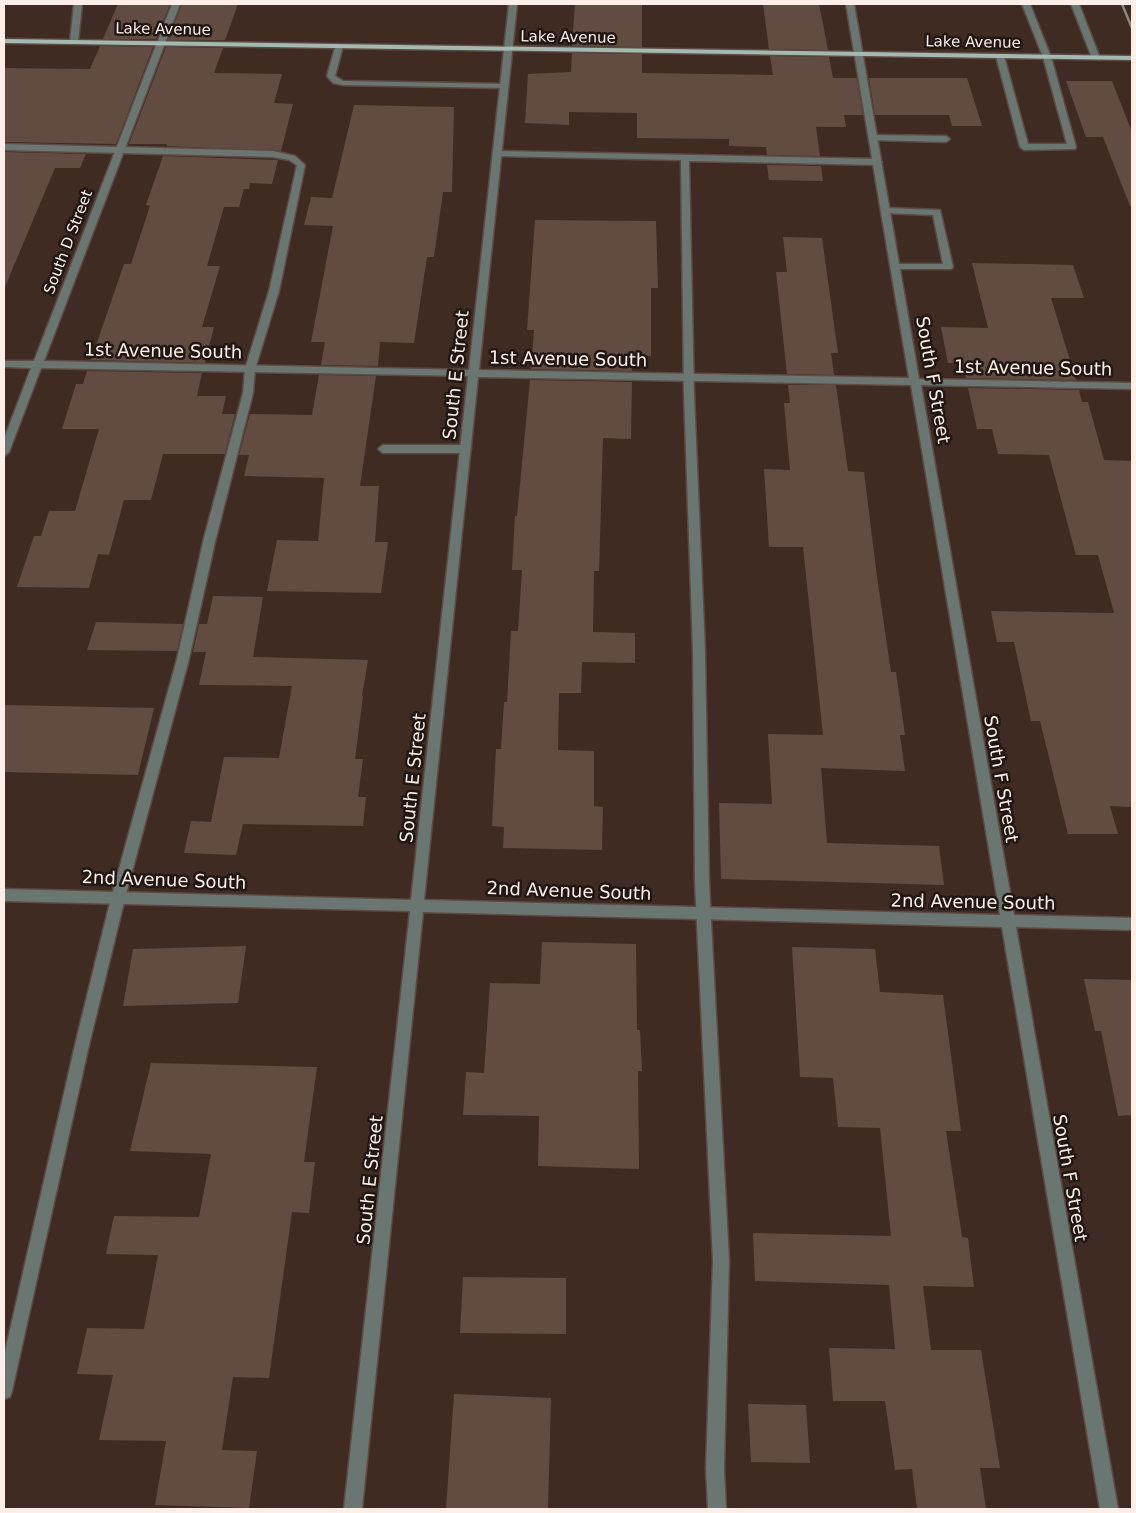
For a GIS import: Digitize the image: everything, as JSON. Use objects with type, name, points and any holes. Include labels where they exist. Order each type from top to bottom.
[{"type":"main road","name":"Lake Avenue","points":[[4,41],[1132,58]]},
{"type":"street","points":[[74,42],[78,4]]},
{"type":"street","name":"South D Street","points":[[4,452],[176,4]]},
{"type":"street","name":"South E Street","points":[[353,1509],[513,4]]},
{"type":"street","name":"South F Street","points":[[850,4],[1109,1509]]},
{"type":"street","points":[[1000,56],[1024,147],[1072,148],[1047,57],[1026,4]]},
{"type":"street","points":[[1076,4],[1096,58]]},
{"type":"street","points":[[340,46],[332,76],[336,81],[343,83],[504,86]]},
{"type":"street","points":[[873,138],[946,139]]},
{"type":"street","points":[[4,147],[279,155],[298,161],[301,165],[274,291],[250,369],[248,393],[214,520],[183,659],[118,898],[82,1045],[4,1390]]},
{"type":"street","points":[[497,154],[878,162]]},
{"type":"street","points":[[685,159],[688,378],[699,651],[702,882],[720,1261],[715,1469],[717,1509]]},
{"type":"street","points":[[886,211],[937,212],[948,267],[896,268]]},
{"type":"street","name":"1st Avenue South","points":[[4,364],[1132,386]]},
{"type":"street","points":[[382,449],[466,449]]},
{"type":"street","name":"2nd Avenue South","points":[[4,895],[1132,924]]},
{"type":"building","points":[[118,4],[170,4],[156,39],[103,39]]},
{"type":"building","points":[[182,4],[238,4],[225,40],[168,40]]},
{"type":"building","points":[[575,4],[642,4],[642,47],[572,46]]},
{"type":"building","points":[[763,4],[819,4],[828,50],[769,49]]},
{"type":"building","points":[[100,46],[153,47],[116,144],[4,142],[4,68],[90,69]]},
{"type":"building","points":[[166,47],[223,48],[214,73],[282,74],[274,103],[293,104],[281,151],[166,146],[167,144],[129,144]]},
{"type":"building","points":[[572,53],[642,54],[642,73],[773,75],[770,56],[829,57],[833,78],[857,78],[863,115],[844,115],[846,127],[816,127],[820,156],[767,155],[766,147],[729,146],[729,139],[637,138],[637,113],[569,112],[569,125],[525,123],[528,74],[571,72]]},
{"type":"building","points":[[869,78],[967,78],[982,126],[952,126],[949,115],[875,115]]},
{"type":"building","points":[[1066,81],[1112,81],[1132,132],[1132,206],[1130,206],[1103,137],[1086,137]]},
{"type":"building","points":[[354,105],[454,107],[452,192],[443,192],[434,257],[427,257],[414,343],[380,342],[378,366],[321,365],[325,342],[311,342],[333,226],[304,225],[311,197],[332,198]]},
{"type":"building","points":[[4,152],[86,154],[80,168],[55,168],[4,289]]},
{"type":"building","points":[[163,156],[278,160],[272,184],[250,183],[249,189],[244,189],[239,207],[224,207],[207,266],[220,266],[202,327],[214,327],[205,363],[91,360],[124,264],[131,264],[150,206],[146,205]]},
{"type":"building","points":[[767,165],[821,166],[823,181],[769,180]]},
{"type":"building","points":[[535,220],[656,221],[658,288],[651,288],[651,356],[632,356],[632,371],[531,369],[534,330],[527,330]]},
{"type":"building","points":[[783,237],[822,238],[838,353],[831,353],[834,375],[787,374],[776,272],[787,272]]},
{"type":"building","points":[[972,263],[1073,265],[1084,298],[1051,298],[1076,380],[966,378],[963,363],[948,363],[941,327],[988,328]]},
{"type":"building","points":[[87,371],[202,373],[197,396],[226,396],[222,414],[235,414],[225,454],[163,454],[151,500],[124,500],[109,555],[98,554],[89,588],[17,587],[34,536],[41,536],[49,511],[75,511],[99,429],[62,429],[76,384],[83,384]]},
{"type":"building","points":[[319,375],[376,376],[360,486],[379,486],[375,542],[388,542],[381,593],[267,591],[277,540],[318,541],[324,478],[244,476],[249,455],[239,455],[250,414],[312,415]]},
{"type":"building","points":[[530,380],[632,382],[631,439],[603,438],[599,571],[594,571],[593,632],[635,633],[635,663],[582,662],[581,693],[559,693],[558,750],[594,751],[594,806],[603,807],[602,850],[503,848],[504,827],[492,826],[496,749],[501,749],[504,702],[507,702],[511,631],[518,631],[522,570],[512,570],[515,516],[517,516]]},
{"type":"building","points":[[788,385],[836,385],[848,471],[864,472],[891,672],[896,672],[905,735],[900,735],[905,771],[821,768],[827,843],[939,846],[944,885],[721,879],[719,803],[772,804],[768,734],[823,735],[803,547],[769,547],[764,469],[790,470],[784,403],[790,403]]},
{"type":"building","points":[[968,388],[1079,390],[1082,402],[1088,402],[1104,460],[1132,461],[1132,807],[1110,806],[1118,834],[1068,834],[1040,721],[1031,721],[1014,642],[997,642],[991,611],[1114,613],[1098,555],[1076,555],[1049,455],[998,454],[992,429],[977,429]]},
{"type":"building","points":[[213,596],[263,597],[253,657],[368,660],[355,759],[363,759],[358,797],[366,797],[363,826],[243,824],[236,855],[184,853],[191,821],[211,822],[224,757],[279,758],[292,686],[199,685],[206,652],[193,652],[199,624],[207,624]]},
{"type":"building","points":[[96,622],[183,624],[177,651],[87,650]]},
{"type":"building","points":[[4,705],[154,708],[138,775],[4,772]]},
{"type":"building","points":[[542,942],[636,944],[637,1030],[640,1030],[642,1071],[638,1071],[639,1169],[538,1166],[539,1116],[463,1115],[466,1072],[484,1073],[490,983],[540,984]]},
{"type":"building","points":[[246,946],[238,1003],[123,1006],[133,949]]},
{"type":"building","points":[[792,947],[875,949],[880,992],[943,995],[961,1131],[946,1131],[962,1237],[968,1238],[974,1287],[923,1286],[931,1350],[981,1350],[1000,1468],[980,1468],[986,1509],[917,1509],[912,1469],[895,1470],[885,1401],[833,1401],[829,1348],[895,1349],[889,1285],[755,1281],[753,1233],[891,1236],[880,1128],[838,1127],[833,1078],[800,1077]]},
{"type":"building","points":[[1084,979],[1132,980],[1132,1115],[1118,1116],[1101,1031],[1095,1031]]},
{"type":"building","points":[[151,1063],[317,1067],[304,1162],[315,1162],[309,1213],[292,1212],[269,1378],[233,1377],[222,1450],[257,1451],[249,1508],[155,1505],[166,1441],[99,1440],[113,1375],[77,1374],[87,1328],[144,1329],[158,1255],[106,1254],[114,1216],[199,1217],[211,1154],[130,1151]]},
{"type":"building","points":[[463,1277],[566,1278],[566,1334],[460,1333]]},
{"type":"building","points":[[454,1394],[551,1398],[548,1509],[446,1509]]},
{"type":"building","points":[[748,1404],[806,1405],[810,1463],[751,1462]]},
{"type":"railway","points":[[1122,4],[1132,28]]}]
